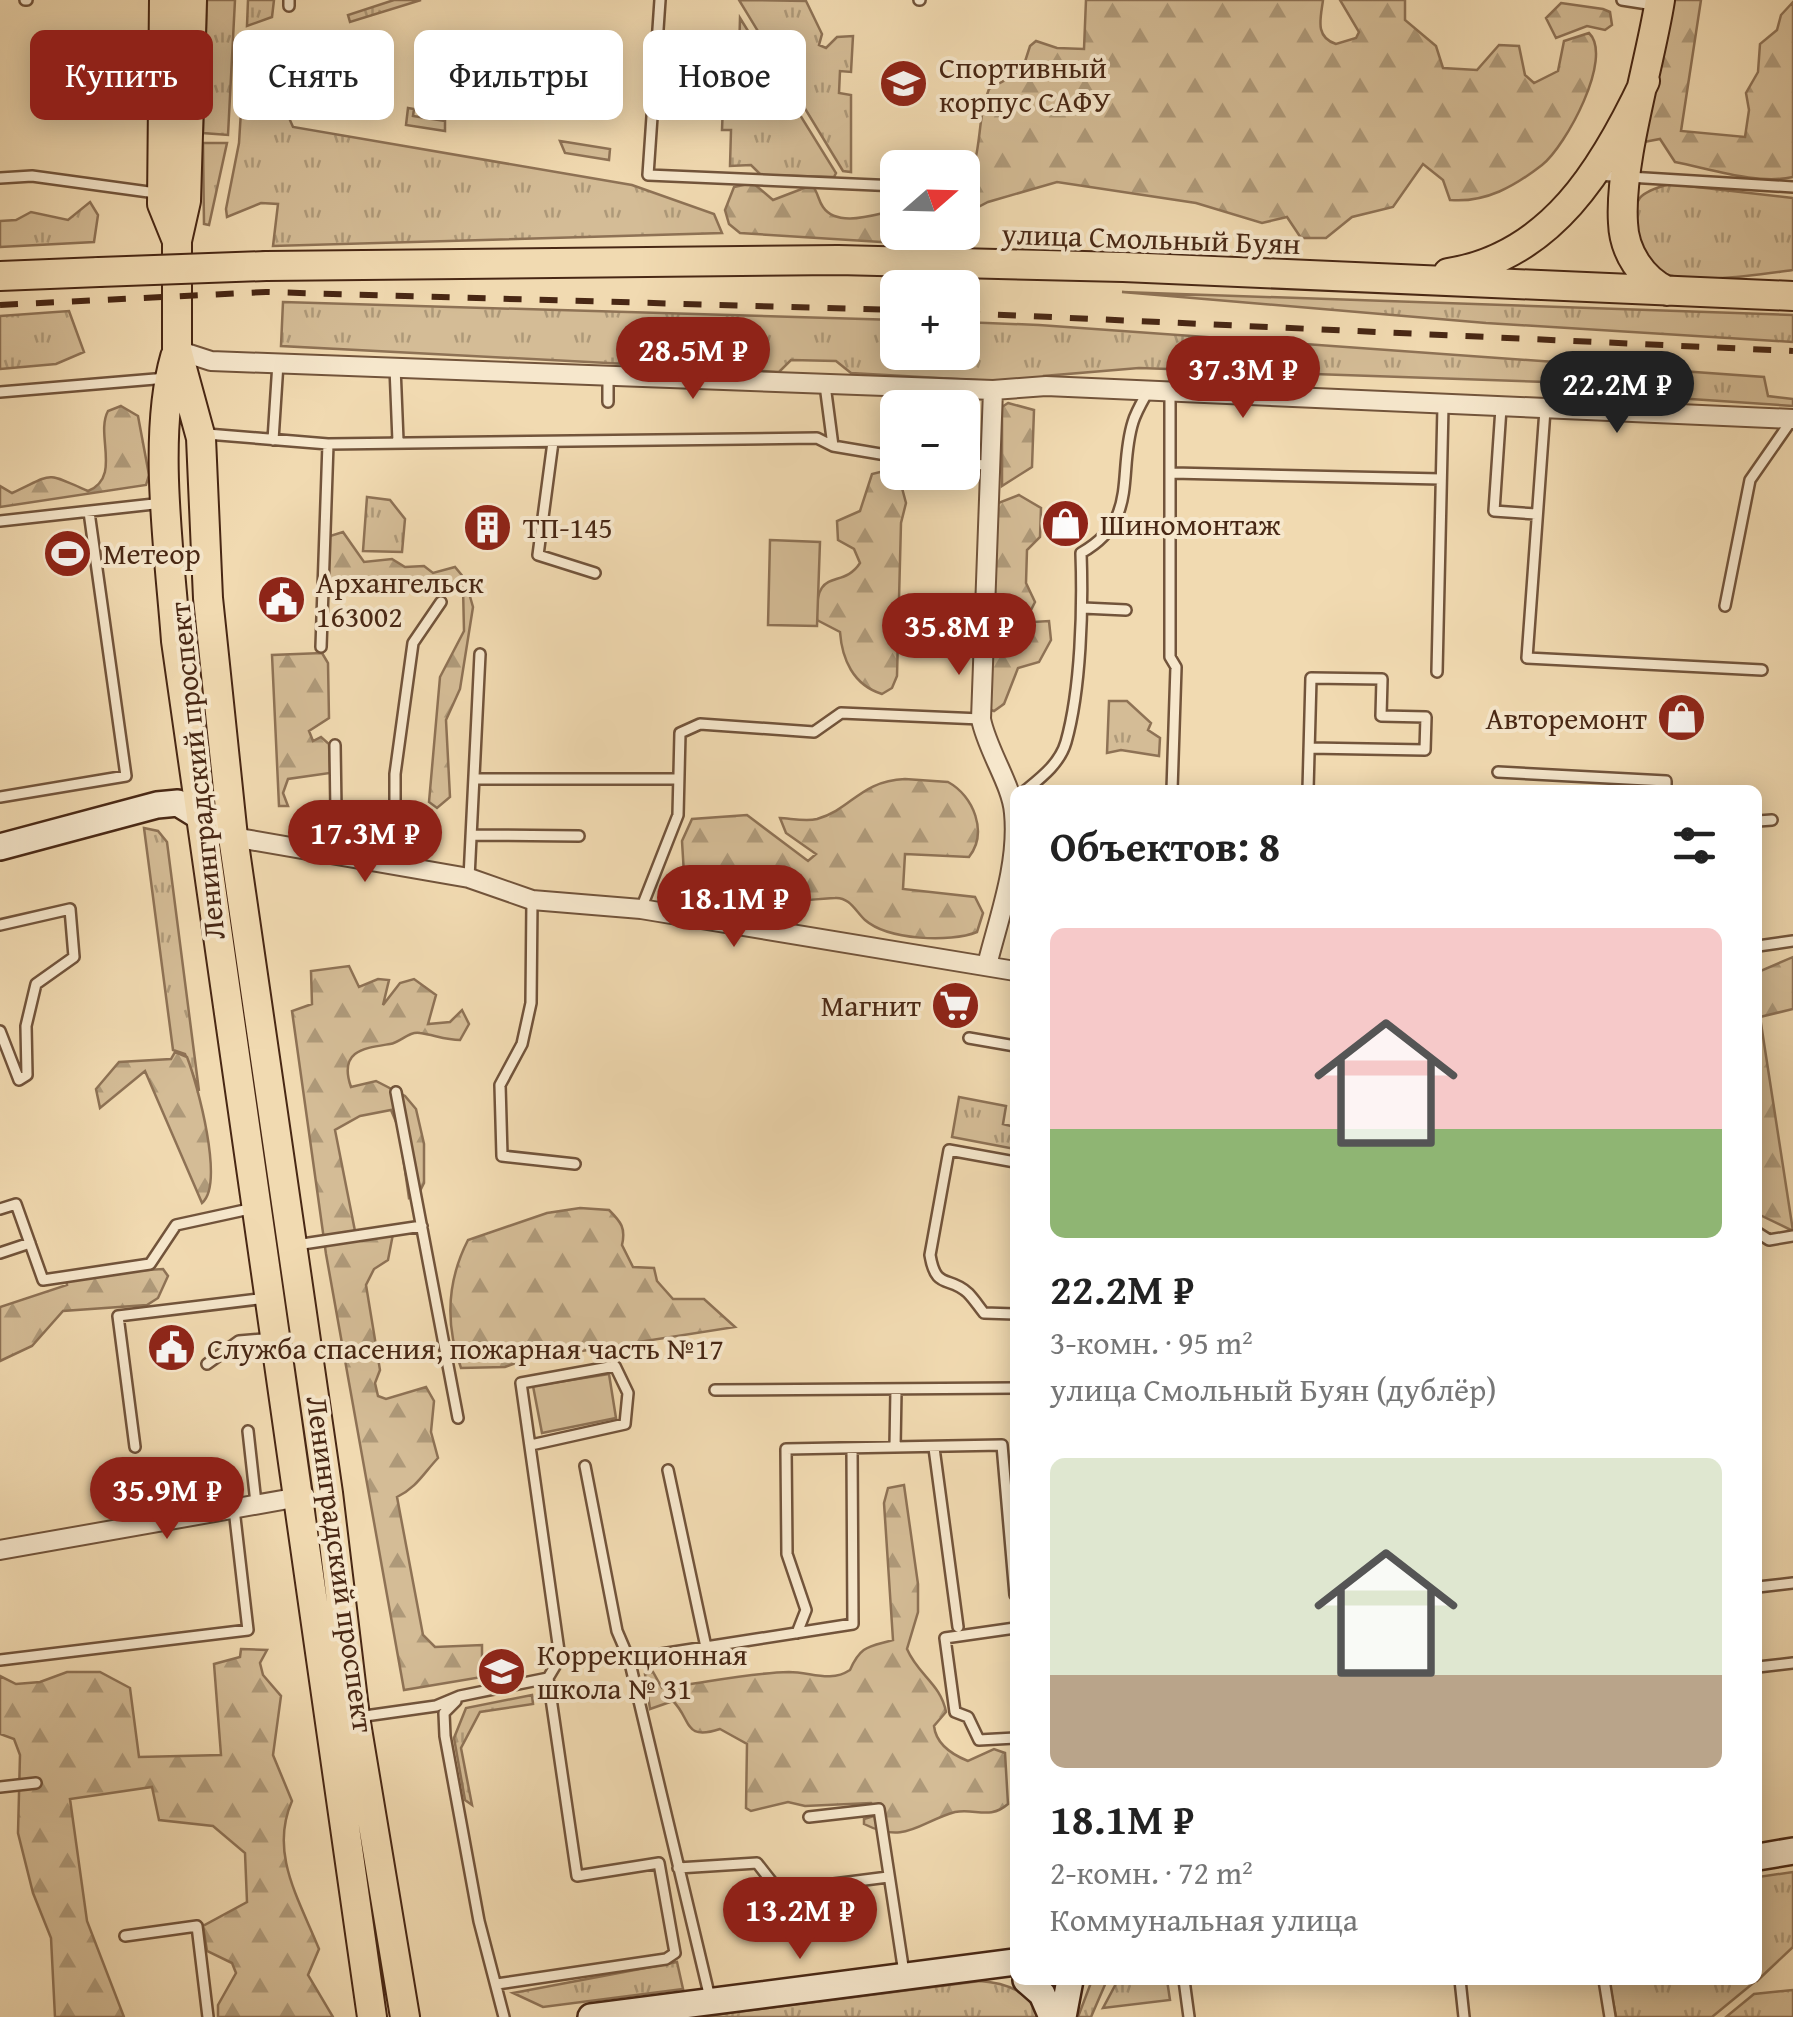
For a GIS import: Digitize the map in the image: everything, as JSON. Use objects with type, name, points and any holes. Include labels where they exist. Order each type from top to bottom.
[{"type":"main road","points":[[164,0],[162,194],[177,241]]},
{"type":"main road","points":[[173,364],[177,241],[186,201],[192,0]]},
{"type":"main road","points":[[1660,3],[1627,177],[1623,223],[1628,249],[1652,284],[1667,291]]},
{"type":"main road","points":[[1397,281],[1462,271],[1515,250],[1548,228],[1594,175],[1645,81]]},
{"type":"main road","name":"улица Смольный Буян","points":[[0,276],[266,266],[838,260],[1122,267],[1793,296]]},
{"type":"main road","name":"Ленинградский проспект","points":[[173,364],[166,502],[176,641],[372,2017]]},
{"type":"main road","name":"Ленинградский проспект","points":[[173,364],[201,438],[208,598],[233,837],[328,1493],[356,1717],[406,2017]]},
{"type":"main road","points":[[275,1338],[304,1333]]},
{"type":"street","points":[[173,364],[278,363],[993,390],[1046,386],[1170,395],[1793,419]]},
{"type":"street","points":[[993,390],[981,719],[987,746],[1010,799]]},
{"type":"street","points":[[0,848],[157,805],[178,803],[233,837],[469,878],[532,900],[640,909],[861,949],[1010,970]]},
{"type":"street","points":[[987,965],[1010,904]]},
{"type":"street","points":[[0,1550],[233,1506],[328,1493]]},
{"type":"street","points":[[1762,1855],[1793,1851]]},
{"type":"street","points":[[591,2017],[1010,1963]]},
{"type":"street","points":[[975,1967],[1010,1973]]},
{"type":"street","points":[[1032,1985],[1042,1994],[1052,2017]]},
{"type":"street","points":[[1063,2017],[1069,1985]]},
{"type":"lane","points":[[660,0],[648,174],[880,185]]},
{"type":"lane","points":[[1622,0],[1660,3]]},
{"type":"lane","points":[[1594,175],[1793,187]]},
{"type":"lane","points":[[0,178],[32,176],[162,194]]},
{"type":"lane","points":[[273,440],[278,363]]},
{"type":"lane","points":[[0,392],[173,364]]},
{"type":"lane","points":[[395,367],[398,440]]},
{"type":"lane","points":[[608,375],[608,402]]},
{"type":"lane","points":[[825,383],[833,446]]},
{"type":"lane","points":[[1032,785],[1049,771],[1066,744],[1083,608],[1080,553],[1096,544],[1124,504],[1133,423],[1147,393]]},
{"type":"lane","points":[[1170,395],[1170,658],[1176,667],[1172,785]]},
{"type":"lane","points":[[1437,672],[1443,406]]},
{"type":"lane","points":[[1501,408],[1494,511],[1536,514]]},
{"type":"lane","points":[[1545,410],[1528,658],[1762,670]]},
{"type":"lane","points":[[1725,606],[1750,480],[1793,419]]},
{"type":"lane","points":[[168,426],[201,438],[210,431],[328,444],[398,440],[818,438],[833,446],[880,454]]},
{"type":"lane","points":[[606,426],[606,440]]},
{"type":"lane","points":[[553,442],[538,555],[595,573]]},
{"type":"lane","points":[[321,647],[328,444]]},
{"type":"lane","points":[[980,465],[990,465]]},
{"type":"lane","points":[[1172,473],[1442,478]]},
{"type":"lane","points":[[0,521],[166,502]]},
{"type":"lane","points":[[0,797],[126,776],[90,512]]},
{"type":"lane","points":[[395,866],[395,774],[413,643],[440,602]]},
{"type":"lane","points":[[1083,608],[1126,610]]},
{"type":"lane","points":[[469,878],[480,654]]},
{"type":"lane","points":[[1308,785],[1311,678],[1382,679],[1381,716],[1426,717],[1425,750],[1310,748]]},
{"type":"lane","points":[[640,909],[678,814],[680,733],[700,724],[814,732],[841,714],[981,719]]},
{"type":"lane","points":[[335,745],[336,810],[397,813]]},
{"type":"lane","points":[[1498,772],[1666,781],[1666,785]]},
{"type":"lane","points":[[474,779],[678,779]]},
{"type":"lane","points":[[1762,821],[1772,820]]},
{"type":"lane","points":[[471,835],[579,836]]},
{"type":"lane","points":[[532,900],[531,1003],[522,1044],[500,1085],[502,1156],[575,1164]]},
{"type":"lane","points":[[0,925],[70,909],[74,957],[36,984],[26,1026],[26,1075],[19,1080],[0,1030]]},
{"type":"lane","points":[[1762,946],[1793,942]]},
{"type":"lane","points":[[969,1038],[1010,1045]]},
{"type":"lane","points":[[396,1092],[458,1418]]},
{"type":"lane","points":[[1010,1161],[950,1150],[930,1255],[933,1272],[941,1282],[966,1290],[984,1313],[1010,1314]]},
{"type":"lane","points":[[0,1209],[16,1204],[43,1280],[150,1264],[176,1225],[257,1208]]},
{"type":"lane","points":[[291,1246],[422,1226]]},
{"type":"lane","points":[[1762,1236],[1769,1240],[1793,1236]]},
{"type":"lane","points":[[0,1252],[30,1242]]},
{"type":"lane","points":[[134,1448],[118,1316],[270,1298]]},
{"type":"lane","points":[[208,1364],[240,1342],[275,1338]]},
{"type":"lane","points":[[497,1984],[628,1966],[666,1959],[674,1953],[659,1863],[577,1876],[548,1678],[560,1658],[521,1383],[615,1366],[628,1392],[625,1424],[531,1445]]},
{"type":"lane","points":[[715,1390],[1010,1388]]},
{"type":"lane","points":[[895,1447],[896,1390]]},
{"type":"lane","points":[[248,1430],[256,1503]]},
{"type":"lane","points":[[796,1633],[806,1610],[787,1554],[786,1449],[1002,1445],[1010,1538]]},
{"type":"lane","points":[[629,1659],[853,1624],[852,1448]]},
{"type":"lane","points":[[934,1448],[958,1627]]},
{"type":"lane","points":[[586,1466],[617,1631],[629,1659],[710,2002]]},
{"type":"lane","points":[[668,1470],[706,1647]]},
{"type":"lane","points":[[0,1660],[248,1630],[233,1506]]},
{"type":"lane","points":[[1762,1586],[1793,1583]]},
{"type":"lane","points":[[1010,1629],[945,1638],[955,1712],[968,1717],[979,1740],[1010,1738]]},
{"type":"lane","points":[[1762,1667],[1793,1664]]},
{"type":"lane","points":[[356,1717],[436,1706],[460,1696],[548,1678]]},
{"type":"lane","points":[[460,1696],[444,1713],[445,1736],[478,1921],[504,2017]]},
{"type":"lane","points":[[0,1787],[36,1783]]},
{"type":"lane","points":[[809,1817],[879,1809],[904,1976]]},
{"type":"lane","points":[[678,1868],[757,1863],[779,1892],[888,1877]]},
{"type":"lane","points":[[125,1936],[197,1926],[208,2017]]},
{"type":"lane","points":[[1185,1985],[1188,2017]]},
{"type":"lane","points":[[1461,1985],[1464,2017]]},
{"type":"lane","points":[[1605,1985],[1610,2017]]},
{"type":"green space","points":[[207,0],[235,0],[228,135],[203,133],[203,120],[213,120],[213,30],[206,30]]},
{"type":"green space","points":[[248,0],[274,0],[272,17],[247,26]]},
{"type":"green space","points":[[394,0],[421,0],[350,22],[348,15]]},
{"type":"green space","points":[[739,0],[806,1],[822,34],[819,45],[826,48],[837,37],[853,36],[851,72],[840,71],[839,93],[851,95],[851,172],[843,171],[806,110],[806,30],[757,30]]},
{"type":"green space","points":[[1086,0],[1323,0],[1322,31],[1324,37],[1336,44],[1356,38],[1359,32],[1340,0],[1405,0],[1405,20],[1436,46],[1443,68],[1477,70],[1499,45],[1519,46],[1525,75],[1534,83],[1558,71],[1564,41],[1589,33],[1596,61],[1584,101],[1563,140],[1542,165],[1521,180],[1488,196],[1450,200],[1443,180],[1423,164],[1393,207],[1352,217],[1326,238],[1301,238],[1287,217],[1262,223],[1196,203],[1057,182],[980,206],[980,150],[977,150],[989,89],[1022,71],[1030,46],[1036,41],[1057,48],[1084,49]]},
{"type":"green space","points":[[1661,0],[1701,0],[1681,131],[1745,137],[1749,110],[1746,93],[1758,72],[1760,44],[1777,30],[1781,15],[1793,2],[1793,177],[1749,178],[1719,172],[1675,162],[1660,139],[1639,143]]},
{"type":"green space","points":[[1561,3],[1610,12],[1612,25],[1605,30],[1587,26],[1556,38],[1546,18]]},
{"type":"green space","points":[[408,108],[414,109],[414,120],[445,121],[445,131],[406,125]]},
{"type":"green space","points":[[240,120],[290,120],[293,127],[632,185],[714,214],[722,233],[273,246],[278,204],[261,203],[227,217]]},
{"type":"green space","points":[[722,120],[803,120],[836,173],[834,177],[761,175],[751,165],[730,166],[731,130],[722,130]]},
{"type":"green space","points":[[560,141],[610,149],[609,160],[565,153]]},
{"type":"green space","points":[[203,143],[227,143],[209,225],[204,224]]},
{"type":"green space","points":[[753,183],[773,200],[812,185],[830,214],[858,218],[880,213],[880,242],[740,233],[729,224],[725,210],[734,187]]},
{"type":"green space","points":[[1670,184],[1793,198],[1793,270],[1702,279],[1667,275],[1656,269],[1632,236],[1634,214],[1642,195]]},
{"type":"green space","points":[[90,202],[98,215],[94,242],[0,247],[0,221],[16,220],[31,212],[68,220]]},
{"type":"green space","points":[[1122,292],[1793,315],[1793,342],[1486,323]]},
{"type":"green space","points":[[283,302],[880,320],[880,370],[980,370],[980,323],[1039,325],[1764,377],[1768,396],[1793,399],[1793,406],[1661,397],[1633,385],[1139,368],[1044,376],[1043,384],[851,373],[836,361],[791,360],[779,372],[281,346]]},
{"type":"green space","points":[[69,311],[84,352],[56,364],[0,369],[0,316]]},
{"type":"green space","points":[[1008,403],[1034,410],[1032,467],[1002,486],[1002,407]]},
{"type":"green space","points":[[121,406],[138,416],[149,475],[146,485],[0,507],[0,486],[12,493],[49,477],[88,491],[98,485],[106,466],[105,421],[108,411]]},
{"type":"green space","points":[[880,472],[880,490],[903,490],[906,503],[901,523],[897,676],[892,688],[882,694],[856,678],[843,652],[840,632],[817,620],[820,591],[860,563],[854,549],[838,540],[837,521],[860,511],[872,474]]},
{"type":"green space","points":[[1019,495],[1041,508],[1040,537],[1027,550],[1026,583],[1035,602],[1029,614],[1033,622],[1049,621],[1051,640],[1039,662],[1018,668],[1004,704],[994,711],[988,709],[993,505]]},
{"type":"green space","points":[[367,497],[390,500],[405,519],[402,552],[363,551]]},
{"type":"green space","points":[[343,532],[364,562],[392,559],[405,567],[424,566],[433,573],[455,567],[465,579],[473,607],[460,689],[446,720],[450,797],[437,808],[429,802],[440,677],[464,631],[463,587],[390,591],[337,583],[326,576],[322,547],[330,536]]},
{"type":"green space","points":[[770,540],[820,542],[817,626],[768,625]]},
{"type":"green space","points":[[322,653],[328,663],[329,718],[309,731],[313,741],[321,737],[329,744],[330,773],[288,779],[283,793],[288,806],[279,806],[272,655]]},
{"type":"green space","points":[[1109,701],[1127,701],[1151,723],[1148,730],[1160,738],[1159,756],[1121,750],[1107,753]]},
{"type":"green space","points":[[905,779],[948,782],[965,796],[978,826],[969,857],[905,854],[903,889],[975,897],[983,913],[977,932],[936,938],[888,932],[865,920],[840,898],[735,904],[698,898],[685,891],[682,841],[692,819],[747,815],[808,861],[816,854],[786,833],[780,818],[817,819],[877,785]]},
{"type":"green space","points":[[144,828],[158,831],[167,842],[199,1091],[185,1054],[173,1050]]},
{"type":"green space","points":[[1793,957],[1793,1009],[1762,1017],[1762,970]]},
{"type":"green space","points":[[349,966],[359,987],[378,979],[389,980],[383,1005],[400,983],[414,979],[436,995],[428,1024],[450,1022],[462,1010],[469,1024],[460,1040],[412,1034],[356,1053],[348,1065],[351,1087],[376,1081],[405,1096],[416,1109],[424,1144],[424,1183],[418,1195],[409,1198],[399,1129],[391,1110],[360,1116],[335,1130],[355,1231],[393,1234],[388,1260],[374,1269],[366,1285],[380,1370],[375,1383],[378,1396],[386,1399],[426,1387],[434,1401],[431,1432],[438,1458],[397,1497],[423,1635],[435,1647],[482,1645],[482,1677],[404,1690],[326,1254],[292,1011],[312,1004],[311,971]]},
{"type":"green space","points":[[1762,1030],[1793,1231],[1762,1216]]},
{"type":"green space","points":[[175,1052],[187,1057],[207,1133],[211,1176],[202,1203],[145,1071],[100,1108],[96,1089],[119,1062],[171,1059]]},
{"type":"green space","points":[[959,1097],[1006,1106],[1003,1124],[1010,1126],[1010,1148],[952,1137]]},
{"type":"green space","points":[[580,1208],[609,1210],[622,1226],[622,1245],[633,1267],[654,1268],[657,1281],[673,1299],[704,1299],[735,1327],[524,1360],[505,1367],[461,1368],[452,1335],[451,1303],[456,1271],[468,1240],[547,1213]]},
{"type":"green space","points":[[163,1269],[168,1276],[158,1298],[147,1305],[63,1311],[32,1346],[0,1361],[0,1307],[67,1285],[65,1275]]},
{"type":"green space","points":[[609,1374],[616,1418],[542,1433],[533,1386]]},
{"type":"green space","points":[[904,1485],[918,1584],[918,1612],[907,1649],[943,1702],[946,1712],[934,1726],[942,1743],[968,1761],[994,1749],[1005,1753],[1008,1804],[989,1813],[955,1812],[902,1832],[864,1824],[864,1819],[880,1814],[871,1803],[805,1806],[788,1802],[751,1811],[746,1808],[747,1744],[720,1729],[694,1730],[673,1701],[650,1709],[645,1674],[653,1672],[662,1688],[773,1673],[835,1676],[850,1670],[867,1648],[893,1640],[884,1503],[888,1488]]},
{"type":"green space","points":[[241,1649],[267,1650],[260,1663],[263,1675],[281,1696],[273,1755],[292,1801],[286,1820],[285,1857],[319,1949],[308,1975],[333,2017],[218,2017],[218,2005],[236,1973],[232,1963],[207,1951],[203,1926],[247,1902],[245,1853],[213,1826],[159,1820],[152,1787],[70,1799],[87,1921],[124,2017],[55,2017],[51,1938],[33,1893],[18,1833],[20,1755],[14,1739],[0,1734],[0,1676],[16,1684],[40,1682],[67,1672],[100,1672],[130,1688],[139,1757],[221,1755],[214,1664],[240,1657]]},
{"type":"green space","points":[[532,1695],[533,1704],[480,1712],[461,1748],[472,1805],[465,1800],[454,1738],[466,1708]]},
{"type":"green space","points":[[1793,1872],[1793,1947],[1762,1976],[1762,1876]]},
{"type":"green space","points":[[677,1962],[683,1989],[543,2007],[513,1993]]},
{"type":"green space","points":[[980,1981],[1016,1990],[1040,2017],[697,2017]]},
{"type":"green space","points":[[1090,1985],[1105,1985],[1091,2017],[1078,2017]]},
{"type":"green space","points":[[1115,1985],[1168,1985],[1170,2000],[1103,2008]]},
{"type":"green space","points":[[1610,1985],[1751,1985],[1712,2017],[1616,2017]]},
{"type":"green space","points":[[1793,1990],[1793,2017],[1726,2017],[1754,1994]]},
{"type":"railway","points":[[0,305],[266,292],[880,309]]},
{"type":"railway","points":[[980,314],[1793,351]]},
{"type":"place","name":"Спортивный корпус САФУ","points":[[904,84]]},
{"type":"place","name":"Шиномонтаж","points":[[1065,524]]},
{"type":"place","name":"ТП-145","points":[[488,527]]},
{"type":"place","name":"Метеор","points":[[68,553]]},
{"type":"place","name":"Архангельск 163002","points":[[281,599]]},
{"type":"place","name":"Авторемонт","points":[[1682,718]]},
{"type":"place","name":"Магнит","points":[[956,1005]]},
{"type":"place","name":"Служба спасения, пожарная часть №17","points":[[172,1348]]},
{"type":"place","name":"Коррекционная школа № 31","points":[[502,1671]]}]
